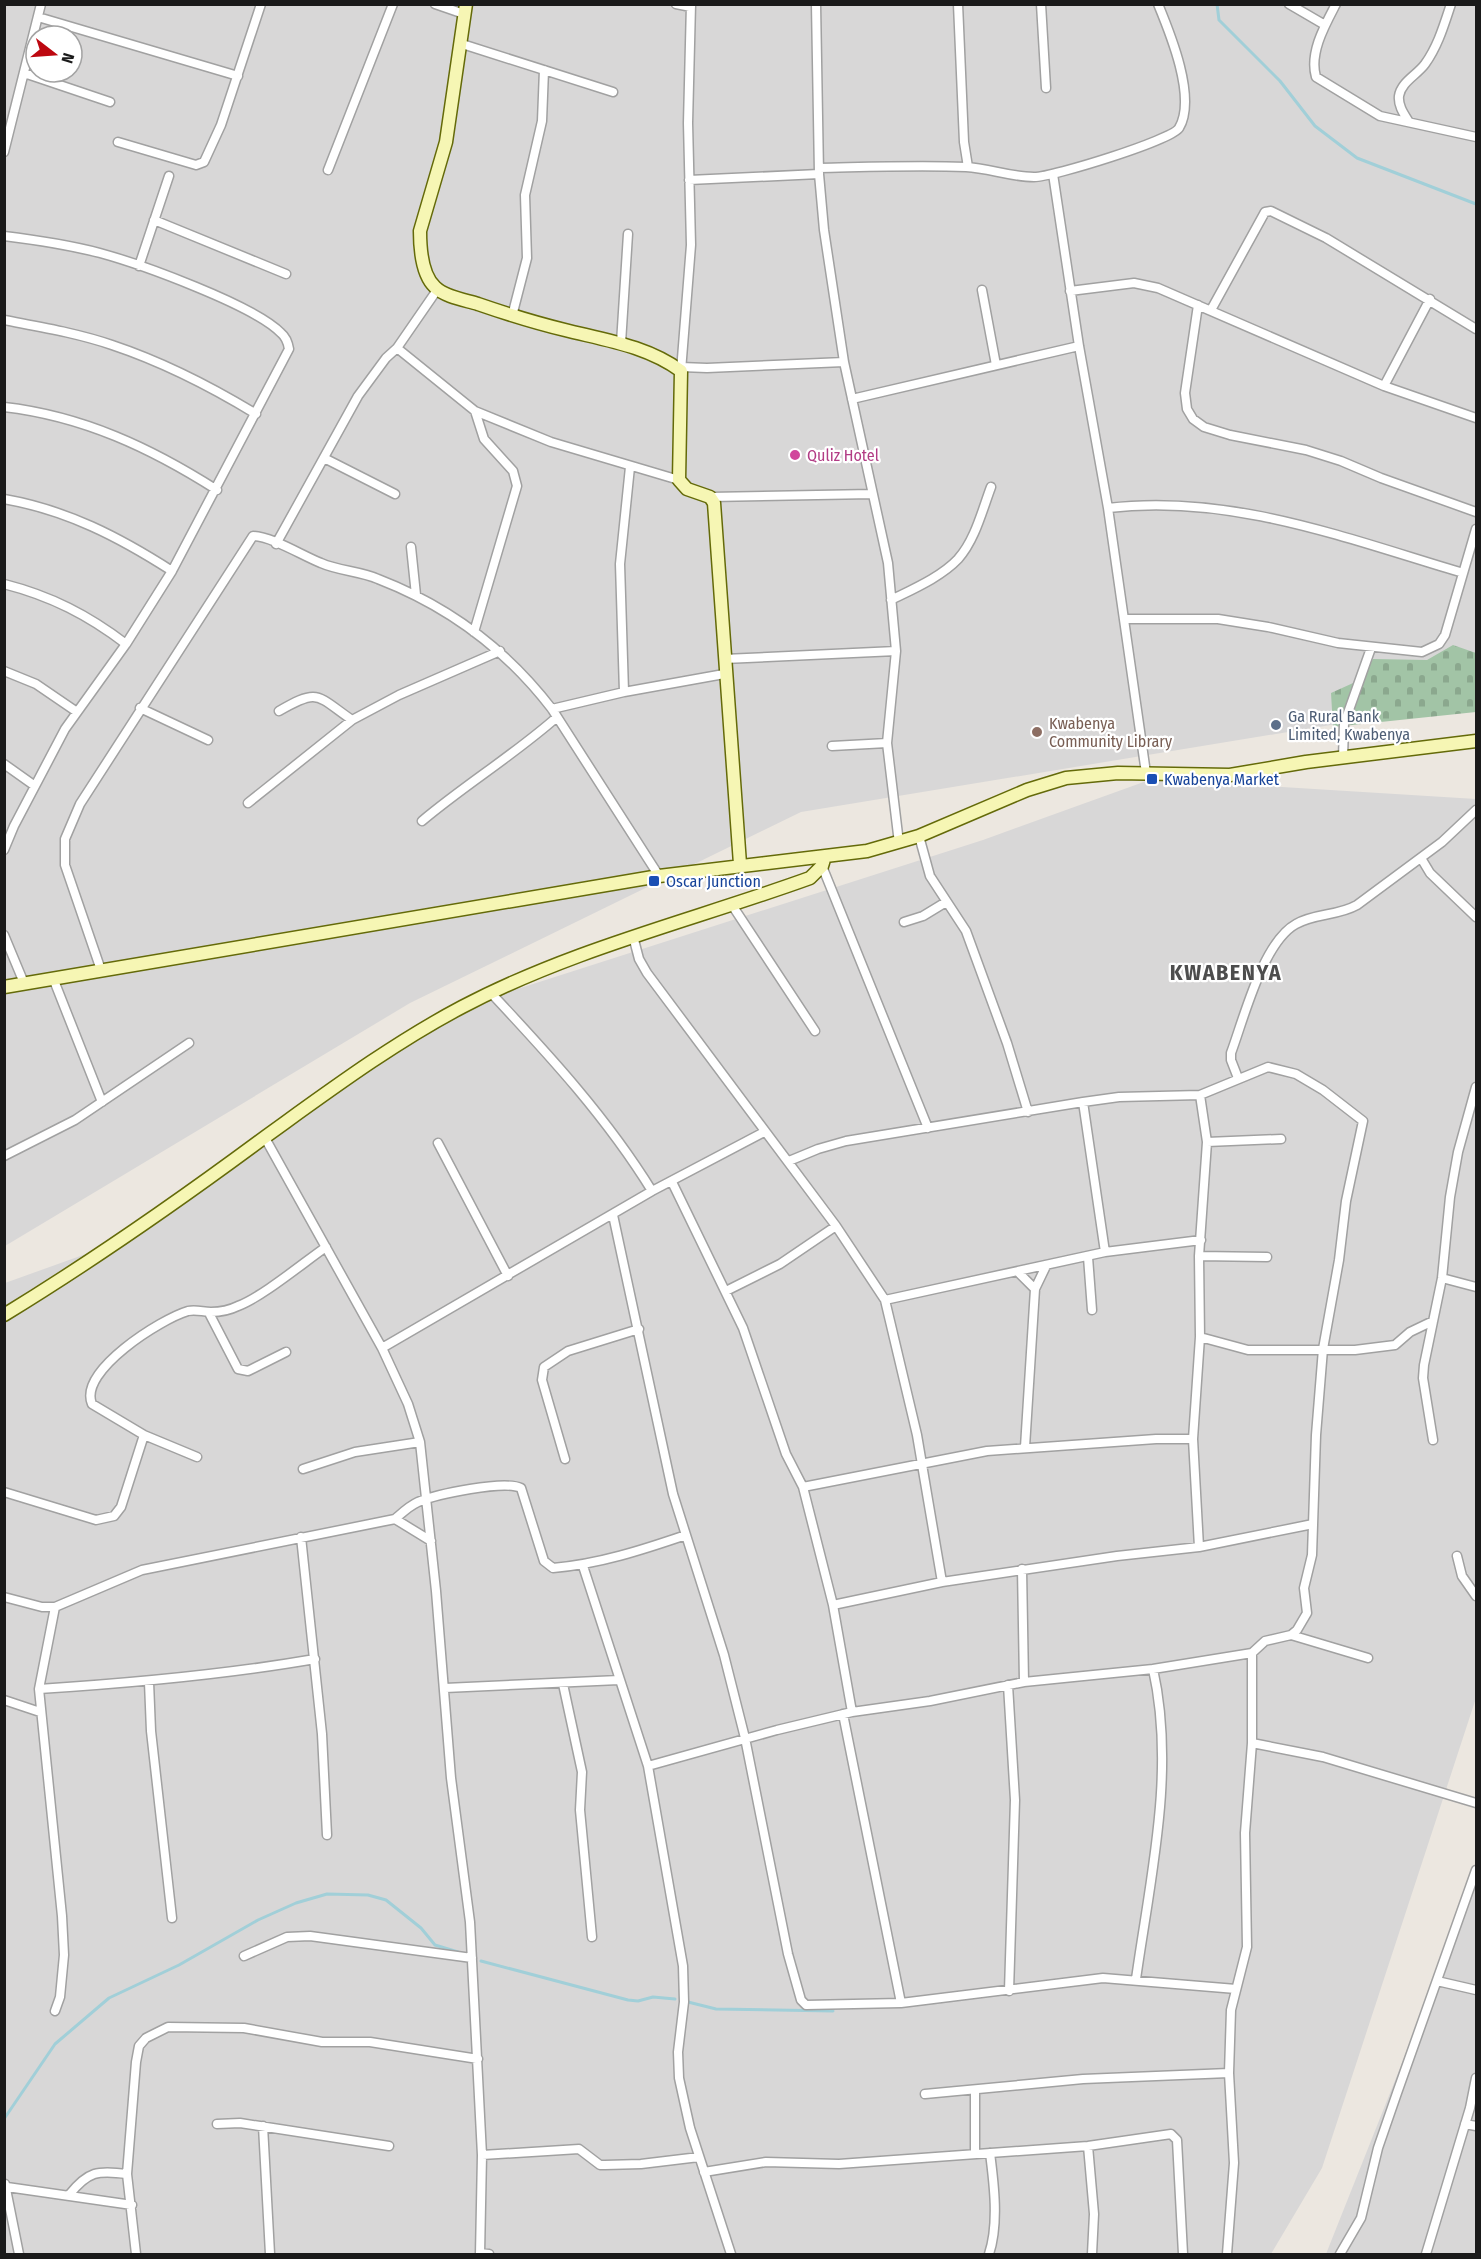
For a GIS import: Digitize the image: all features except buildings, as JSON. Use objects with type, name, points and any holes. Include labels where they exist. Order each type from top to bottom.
[{"type":"main road","points":[[465,9],[459,43],[454,105],[446,142],[420,231],[423,261],[431,283],[437,290],[512,316],[621,343],[663,359],[681,369],[679,480],[692,491],[710,497],[714,503],[724,674],[740,864]]},
{"type":"main road","points":[[6,983],[24,983],[658,876],[740,864],[824,861],[867,852],[919,836],[993,803],[1055,780],[1098,774],[1230,775],[1476,741]]},
{"type":"main road","points":[[4,1315],[122,1241],[306,1106],[414,1033],[491,993],[633,936],[732,906],[810,878],[824,861]]},
{"type":"street","points":[[36,24],[41,4]]},
{"type":"street","points":[[118,142],[196,165],[204,162],[219,131],[261,4]]},
{"type":"street","points":[[328,170],[393,4]]},
{"type":"street","points":[[435,4],[465,9]]},
{"type":"street","points":[[676,4],[691,6],[689,180],[691,245],[681,369],[844,362]]},
{"type":"street","points":[[816,4],[819,171],[824,230],[844,362],[888,563],[896,651],[887,743],[895,791],[899,843]]},
{"type":"street","points":[[958,4],[964,142],[968,167]]},
{"type":"street","points":[[1041,4],[1046,88]]},
{"type":"street","points":[[689,180],[819,171],[968,167],[1034,177],[1085,166],[1173,135],[1183,119],[1183,75],[1176,47],[1158,4]]},
{"type":"street","points":[[1289,4],[1325,26]]},
{"type":"street","points":[[1336,4],[1318,39],[1314,70],[1316,77],[1380,116],[1476,137]]},
{"type":"street","points":[[1409,122],[1401,108],[1399,98],[1401,90],[1425,65],[1440,36],[1451,4]]},
{"type":"street","points":[[38,17],[238,76]]},
{"type":"street","points":[[459,43],[613,92]]},
{"type":"street","points":[[512,316],[527,258],[525,195],[542,122],[544,70]]},
{"type":"street","points":[[4,152],[24,73]]},
{"type":"street","points":[[57,84],[110,102]]},
{"type":"street","points":[[1053,174],[1079,346],[1108,508],[1146,774]]},
{"type":"street","points":[[139,266],[169,176]]},
{"type":"street","points":[[1211,310],[1265,212],[1271,211],[1326,238],[1476,329]]},
{"type":"street","points":[[154,220],[286,274]]},
{"type":"street","points":[[621,343],[628,234]]},
{"type":"street","points":[[4,236],[70,246],[139,266],[238,307],[283,334],[288,344],[288,355],[172,571],[126,644],[77,712],[35,786],[4,850]]},
{"type":"street","points":[[1070,291],[1101,286],[1146,284],[1384,386],[1476,418]]},
{"type":"street","points":[[276,544],[368,381],[397,348],[437,290]]},
{"type":"street","points":[[982,290],[996,365]]},
{"type":"street","points":[[1384,386],[1430,299]]},
{"type":"street","points":[[1198,305],[1185,393],[1187,410],[1193,419],[1204,427],[1230,435],[1306,450],[1341,461],[1476,512]]},
{"type":"street","points":[[4,320],[109,344],[132,352],[195,379],[256,414]]},
{"type":"street","points":[[852,399],[1079,346]]},
{"type":"street","points":[[397,348],[475,411],[551,442],[679,480]]},
{"type":"street","points":[[4,407],[44,413],[113,434],[168,460],[217,490]]},
{"type":"street","points":[[474,632],[517,486],[513,471],[484,439],[475,411]]},
{"type":"street","points":[[324,458],[395,494]]},
{"type":"street","points":[[624,692],[620,564],[630,467]]},
{"type":"street","points":[[891,600],[918,586],[957,560],[972,536],[991,487]]},
{"type":"street","points":[[710,497],[872,494]]},
{"type":"street","points":[[4,499],[49,509],[90,524],[128,543],[172,571]]},
{"type":"street","points":[[1108,508],[1137,504],[1194,506],[1280,519],[1463,573]]},
{"type":"street","points":[[1125,619],[1218,619],[1371,648],[1422,652],[1439,644],[1451,620],[1476,529]]},
{"type":"street","points":[[101,970],[65,865],[65,839],[80,804],[140,708],[251,538],[256,536],[322,564],[376,578],[416,594],[445,609],[500,651],[535,687],[552,709],[658,876]]},
{"type":"street","points":[[411,547],[416,594]]},
{"type":"street","points":[[4,584],[66,604],[126,644]]},
{"type":"street","points":[[1343,758],[1344,724],[1371,648]]},
{"type":"street","points":[[248,803],[352,720],[399,695],[500,651]]},
{"type":"street","points":[[724,659],[896,651]]},
{"type":"street","points":[[4,671],[36,684],[77,712]]},
{"type":"street","points":[[552,709],[624,692],[724,674]]},
{"type":"street","points":[[279,711],[306,696],[315,696],[352,720]]},
{"type":"street","points":[[140,708],[208,740]]},
{"type":"street","points":[[422,821],[458,790],[522,747],[557,717]]},
{"type":"street","points":[[832,746],[887,743]]},
{"type":"street","points":[[4,764],[35,786]]},
{"type":"street","points":[[1238,1078],[1231,1060],[1231,1053],[1267,956],[1281,936],[1300,922],[1345,912],[1421,858],[1476,810]]},
{"type":"street","points":[[4,832],[14,826]]},
{"type":"street","points":[[919,836],[930,876],[966,931],[1028,1112]]},
{"type":"street","points":[[1421,858],[1430,873],[1476,917]]},
{"type":"street","points":[[824,861],[928,1128]]},
{"type":"street","points":[[904,922],[923,916],[946,902]]},
{"type":"street","points":[[732,906],[815,1031]]},
{"type":"street","points":[[4,935],[24,983]]},
{"type":"street","points":[[633,936],[639,959],[647,973],[764,1132],[789,1161],[885,1300],[921,1462],[942,1582]]},
{"type":"street","points":[[5,963],[14,960]]},
{"type":"street","points":[[53,978],[102,1102]]},
{"type":"street","points":[[491,993],[583,1094],[612,1130],[652,1191]]},
{"type":"street","points":[[4,1156],[75,1120],[189,1042]]},
{"type":"street","points":[[789,1161],[819,1149],[846,1142],[1083,1102],[1119,1097],[1200,1095],[1268,1068],[1289,1071],[1323,1090],[1363,1121],[1346,1201],[1340,1260],[1323,1349],[1316,1435],[1312,1562],[1304,1588],[1307,1613],[1304,1622],[1291,1635]]},
{"type":"street","points":[[1433,1440],[1424,1378],[1442,1278],[1450,1197],[1458,1152],[1476,1088]]},
{"type":"street","points":[[1199,1547],[1194,1439],[1200,1337],[1199,1256],[1207,1142],[1200,1095]]},
{"type":"street","points":[[1083,1102],[1105,1252]]},
{"type":"street","points":[[381,1348],[652,1191],[764,1132]]},
{"type":"street","points":[[264,1138],[381,1348],[408,1404],[420,1442],[445,1688],[451,1778],[470,1922],[482,2155],[483,2254]]},
{"type":"street","points":[[1207,1142],[1281,1138]]},
{"type":"street","points":[[438,1143],[508,1276]]},
{"type":"street","points":[[672,1182],[726,1291],[756,1363],[786,1454],[802,1487],[833,1605],[848,1713],[901,2003]]},
{"type":"street","points":[[613,1215],[673,1494],[715,1621],[745,1738],[769,1865],[801,2001],[806,2005],[901,2003],[1103,1978],[1236,1989]]},
{"type":"street","points":[[726,1291],[780,1264],[836,1226]]},
{"type":"street","points":[[885,1300],[1105,1252],[1201,1240]]},
{"type":"street","points":[[197,1457],[144,1435],[92,1404],[90,1399],[94,1384],[113,1359],[143,1334],[167,1319],[193,1310],[208,1312],[239,1306],[326,1247]]},
{"type":"street","points":[[1199,1256],[1267,1257]]},
{"type":"street","points":[[1088,1257],[1092,1310]]},
{"type":"street","points":[[1025,1447],[1035,1289],[1046,1266]]},
{"type":"street","points":[[1018,1272],[1035,1289]]},
{"type":"street","points":[[1442,1278],[1476,1287]]},
{"type":"street","points":[[208,1312],[238,1370],[248,1371],[285,1352]]},
{"type":"street","points":[[1200,1337],[1248,1350],[1390,1347],[1410,1332],[1433,1321]]},
{"type":"street","points":[[564,1459],[542,1380],[544,1367],[568,1351],[639,1329]]},
{"type":"street","points":[[4,1492],[96,1520],[114,1516],[121,1507],[144,1435]]},
{"type":"street","points":[[802,1487],[921,1462],[1025,1447],[1156,1438],[1194,1439]]},
{"type":"street","points":[[303,1469],[356,1452],[420,1442]]},
{"type":"street","points":[[4,1598],[42,1607],[56,1607],[142,1570],[395,1519],[417,1503],[426,1500],[496,1486],[516,1485],[524,1492],[546,1564],[553,1568],[583,1566],[645,1550],[686,1535]]},
{"type":"street","points":[[395,1519],[431,1541]]},
{"type":"street","points":[[833,1605],[942,1582],[1022,1569],[1199,1547],[1313,1524]]},
{"type":"street","points":[[301,1537],[322,1734],[327,1834]]},
{"type":"street","points":[[1457,1556],[1462,1576],[1476,1596]]},
{"type":"street","points":[[583,1566],[648,1766],[683,1966],[684,2002],[678,2052],[679,2078],[699,2157],[731,2254]]},
{"type":"street","points":[[1022,1569],[1024,1682]]},
{"type":"street","points":[[55,2011],[62,1980],[63,1935],[57,1854],[40,1712],[39,1675],[56,1607]]},
{"type":"street","points":[[648,1766],[745,1738],[848,1713],[930,1701],[1024,1682],[1153,1670],[1252,1653],[1265,1641],[1291,1635],[1368,1658]]},
{"type":"street","points":[[1227,2254],[1234,2163],[1229,2073],[1231,2010],[1246,1947],[1245,1833],[1252,1743],[1252,1653]]},
{"type":"street","points":[[39,1689],[149,1682],[250,1671],[315,1659]]},
{"type":"street","points":[[1136,1979],[1157,1835],[1161,1784],[1162,1719],[1153,1670]]},
{"type":"street","points":[[445,1688],[619,1680]]},
{"type":"street","points":[[149,1682],[152,1740],[172,1918]]},
{"type":"street","points":[[563,1684],[582,1772],[580,1810],[592,1937]]},
{"type":"street","points":[[1008,1685],[1015,1800],[1009,1990]]},
{"type":"street","points":[[4,1700],[40,1712]]},
{"type":"street","points":[[1252,1743],[1323,1757],[1476,1803]]},
{"type":"street","points":[[1340,2254],[1361,2218],[1378,2148],[1476,1870]]},
{"type":"street","points":[[244,1956],[287,1937],[310,1936],[472,1958]]},
{"type":"street","points":[[1437,1981],[1476,1990]]},
{"type":"street","points":[[136,2254],[127,2174],[139,2046],[159,2030],[184,2026],[243,2028],[322,2042],[370,2042],[478,2059]]},
{"type":"street","points":[[925,2094],[1083,2079],[1229,2073]]},
{"type":"street","points":[[1426,2254],[1465,2124],[1476,2078]]},
{"type":"street","points":[[975,2091],[975,2153]]},
{"type":"street","points":[[217,2124],[240,2123],[389,2146]]},
{"type":"street","points":[[1465,2124],[1476,2126]]},
{"type":"street","points":[[263,2126],[270,2254]]},
{"type":"street","points":[[704,2172],[766,2162],[839,2164],[1088,2146],[1171,2134],[1177,2140],[1183,2254]]},
{"type":"street","points":[[1088,2146],[1094,2214],[1092,2254]]},
{"type":"street","points":[[482,2155],[579,2149],[600,2165],[612,2166],[699,2157]]},
{"type":"street","points":[[989,2254],[993,2224],[990,2153]]},
{"type":"street","points":[[69,2194],[81,2179],[101,2171],[127,2174]]},
{"type":"street","points":[[19,2254],[6,2185],[132,2205]]},
{"type":"shaded area","points":[[5,5],[1476,5],[1476,701],[801,812],[410,1003],[5,1246]]},
{"type":"shaded area","points":[[1152,779],[1476,799],[1476,1698],[1322,2168],[1271,2254],[5,2254],[5,1283],[122,1241],[464,1006],[983,840]]},
{"type":"shaded area","points":[[1476,1870],[1476,2254],[1326,2254],[1462,1912]]},
{"type":"green space","points":[[1453,645],[1476,653],[1476,712],[1333,727],[1331,693],[1362,679],[1373,659],[1427,660]]},
{"type":"waterway","points":[[1217,4],[1219,20],[1280,81],[1315,126],[1357,158],[1476,204]]},
{"type":"waterway","points":[[4,2119],[55,2044],[109,1998],[179,1965],[258,1920],[296,1903],[327,1894],[368,1895],[386,1900],[421,1928],[435,1945],[458,1952]]},
{"type":"waterway","points":[[481,1961],[628,2000],[638,2001],[653,1997],[675,1999]]},
{"type":"waterway","points":[[688,2002],[716,2009],[833,2011]]},
{"type":"place","name":"Quliz Hotel","points":[[795,455]]},
{"type":"place","name":"Ga Rural Bank Limited, Kwabenya","points":[[1276,725]]},
{"type":"place","name":"Kwabenya Community Library","points":[[1037,732]]},
{"type":"place","name":"Kwabenya Market","points":[[1152,779]]},
{"type":"place","name":"Oscar Junction","points":[[654,881]]},
{"type":"district","name":"KWABENYA","points":[[1226,972]]}]
